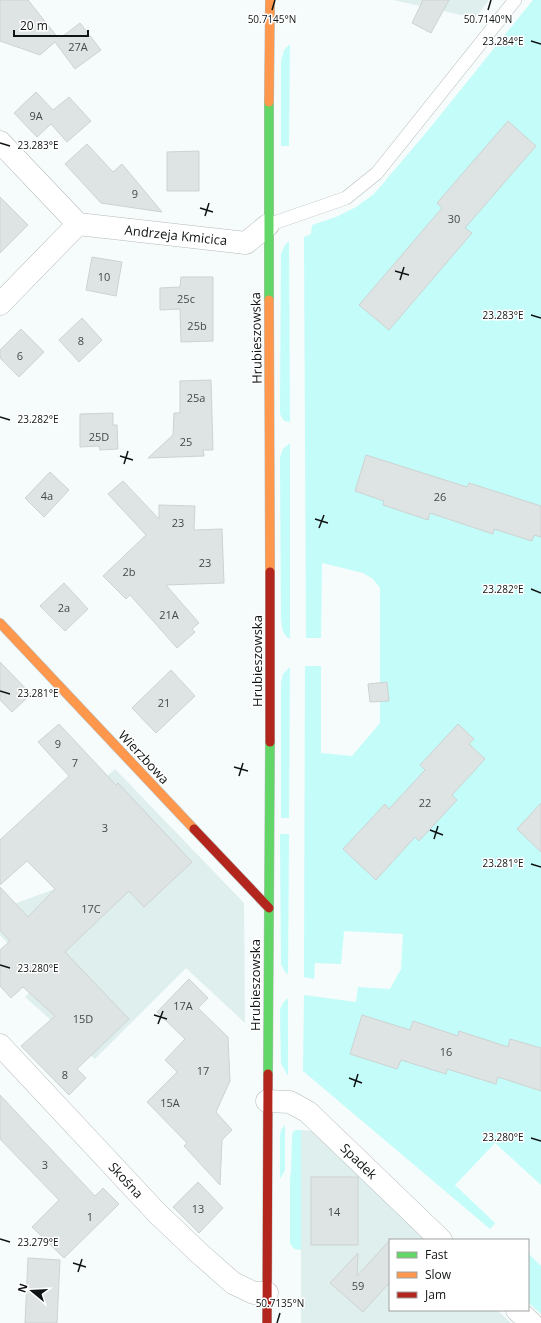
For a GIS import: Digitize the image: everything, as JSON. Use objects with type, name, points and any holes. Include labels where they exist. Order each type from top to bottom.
[{"type":"street","name":"Hrubieszowska","points":[[267,1323],[267,1101],[271,626],[268,225],[270,0]]},
{"type":"street","points":[[0,142],[78,224],[0,304]]},
{"type":"street","name":"Andrzeja Kmicica","points":[[78,224],[246,243],[268,225]]},
{"type":"street","name":"Wierzbowa","points":[[0,623],[269,908]]},
{"type":"street","name":"Skośna","points":[[0,1045],[156,1212],[200,1253],[233,1283],[254,1293],[267,1293]]},
{"type":"street","name":"Spadek","points":[[267,1101],[290,1102],[308,1112],[440,1239]]},
{"type":"street","points":[[517,1311],[531,1323]]},
{"type":"lane","points":[[268,225],[346,198],[376,172],[515,0]]},
{"type":"shaded area","points":[[393,0],[489,0],[475,18]]},
{"type":"shaded area","points":[[533,0],[541,0],[541,1185],[495,1143],[455,1185],[495,1223],[490,1229],[303,1071],[304,995],[356,1002],[358,987],[390,989],[401,969],[403,934],[344,931],[341,964],[315,963],[314,979],[304,977],[305,666],[321,666],[321,753],[352,756],[380,723],[380,588],[373,579],[363,573],[322,563],[321,638],[306,638],[304,237],[311,234],[312,225],[336,217],[356,207],[374,194],[430,128]]},
{"type":"shaded area","points":[[290,44],[289,146],[281,146],[281,61],[284,50]]},
{"type":"shaded area","points":[[289,241],[290,422],[283,419],[280,413],[281,254],[285,245]]},
{"type":"shaded area","points":[[290,443],[290,639],[284,633],[281,619],[280,457],[283,449]]},
{"type":"shaded area","points":[[290,667],[289,818],[281,818],[281,683],[283,674]]},
{"type":"shaded area","points":[[115,769],[244,903],[245,1023],[186,968],[95,1059],[25,997],[42,981],[0,935],[0,909],[55,889],[76,804]]},
{"type":"shaded area","points":[[280,834],[289,834],[288,974],[285,972],[281,964]]},
{"type":"shaded area","points":[[288,998],[288,1076],[281,1063],[280,1010],[283,1003]]},
{"type":"shaded area","points":[[285,1125],[285,1170],[280,1179],[280,1136],[281,1130]]},
{"type":"shaded area","points":[[296,1130],[301,1130],[301,1250],[294,1249],[290,1243],[290,1179],[292,1137],[293,1132]]},
{"type":"shaded area","points":[[301,1130],[313,1131],[425,1239],[389,1239],[389,1311],[498,1311],[511,1323],[301,1323]]},
{"type":"shaded area","points":[[529,1254],[541,1266],[541,1314],[529,1303]]},
{"type":"building","points":[[0,0],[28,0],[59,39],[80,23],[101,50],[75,69],[55,42],[40,55],[0,41]]},
{"type":"building","points":[[423,0],[449,0],[431,33],[412,23]]},
{"type":"building","points":[[36,92],[53,110],[69,97],[91,121],[67,142],[51,124],[37,137],[14,113]]},
{"type":"building","points":[[508,121],[536,146],[465,228],[472,233],[389,330],[359,305],[442,208],[437,203]]},
{"type":"building","points":[[87,144],[113,172],[122,164],[162,212],[101,203],[65,164]]},
{"type":"building","points":[[199,151],[199,191],[167,191],[167,152]]},
{"type":"building","points":[[0,197],[28,225],[0,253]]},
{"type":"building","points":[[92,257],[122,262],[116,296],[86,290]]},
{"type":"building","points":[[181,277],[213,277],[213,341],[181,342],[180,309],[160,310],[160,288],[180,287]]},
{"type":"building","points":[[82,318],[102,340],[79,362],[59,340]]},
{"type":"building","points":[[21,329],[44,352],[19,377],[0,358],[0,350]]},
{"type":"building","points":[[211,380],[213,450],[203,450],[204,456],[148,458],[173,435],[174,413],[180,413],[180,381]]},
{"type":"building","points":[[113,413],[113,425],[117,425],[118,449],[100,450],[99,446],[80,447],[80,414]]},
{"type":"building","points":[[366,455],[467,487],[469,483],[541,506],[541,537],[534,535],[532,541],[494,529],[493,534],[430,513],[428,520],[383,505],[384,501],[355,491]]},
{"type":"building","points":[[50,472],[69,490],[44,517],[25,498]]},
{"type":"building","points":[[123,481],[159,519],[159,505],[195,506],[194,530],[222,529],[224,583],[166,585],[199,623],[192,629],[195,632],[177,648],[130,595],[126,599],[103,576],[146,535],[108,494]]},
{"type":"building","points":[[64,583],[88,609],[65,631],[40,606]]},
{"type":"building","points":[[0,662],[31,694],[12,712],[0,700]]},
{"type":"building","points":[[171,670],[195,696],[156,733],[132,708]]},
{"type":"building","points":[[387,682],[389,701],[370,702],[368,684]]},
{"type":"building","points":[[59,724],[116,785],[118,783],[192,862],[144,907],[129,891],[65,952],[129,1019],[77,1069],[86,1078],[69,1095],[21,1046],[55,1016],[23,987],[11,998],[0,986],[0,950],[10,941],[0,930],[0,887],[28,917],[55,889],[27,861],[0,885],[0,840],[69,776],[38,742]]},
{"type":"building","points":[[458,724],[474,739],[469,744],[485,759],[452,795],[457,800],[419,841],[415,837],[376,880],[343,849],[385,804],[389,809],[425,770],[420,765]]},
{"type":"building","points":[[541,803],[541,852],[517,829]]},
{"type":"building","points":[[189,979],[208,998],[198,1008],[228,1037],[230,1081],[216,1112],[232,1130],[222,1140],[220,1185],[184,1146],[187,1143],[147,1102],[177,1072],[165,1060],[185,1039],[157,1012]]},
{"type":"building","points":[[362,1015],[410,1030],[413,1021],[458,1036],[459,1031],[508,1047],[510,1039],[541,1048],[541,1091],[498,1077],[496,1084],[447,1069],[446,1074],[401,1060],[397,1069],[350,1054]]},
{"type":"building","points":[[0,1095],[95,1196],[103,1188],[119,1204],[64,1258],[32,1227],[59,1200],[0,1139]]},
{"type":"building","points":[[311,1177],[358,1177],[358,1245],[311,1245]]},
{"type":"building","points":[[198,1182],[223,1208],[199,1233],[173,1207]]},
{"type":"building","points":[[389,1241],[389,1283],[363,1312],[330,1283],[358,1253],[357,1276]]},
{"type":"building","points":[[28,1258],[60,1260],[57,1323],[25,1323]]},
{"type":"traffic: fast","points":[[269,102],[269,300]]},
{"type":"traffic: fast","points":[[268,1074],[270,742]]},
{"type":"traffic: slow","points":[[269,102],[270,0]]},
{"type":"traffic: slow","points":[[269,300],[270,572]]},
{"type":"traffic: slow","points":[[0,623],[194,829]]},
{"type":"traffic: jam","points":[[270,572],[270,742]]},
{"type":"traffic: jam","points":[[194,829],[269,908]]},
{"type":"traffic: jam","points":[[267,1323],[268,1074]]}]
